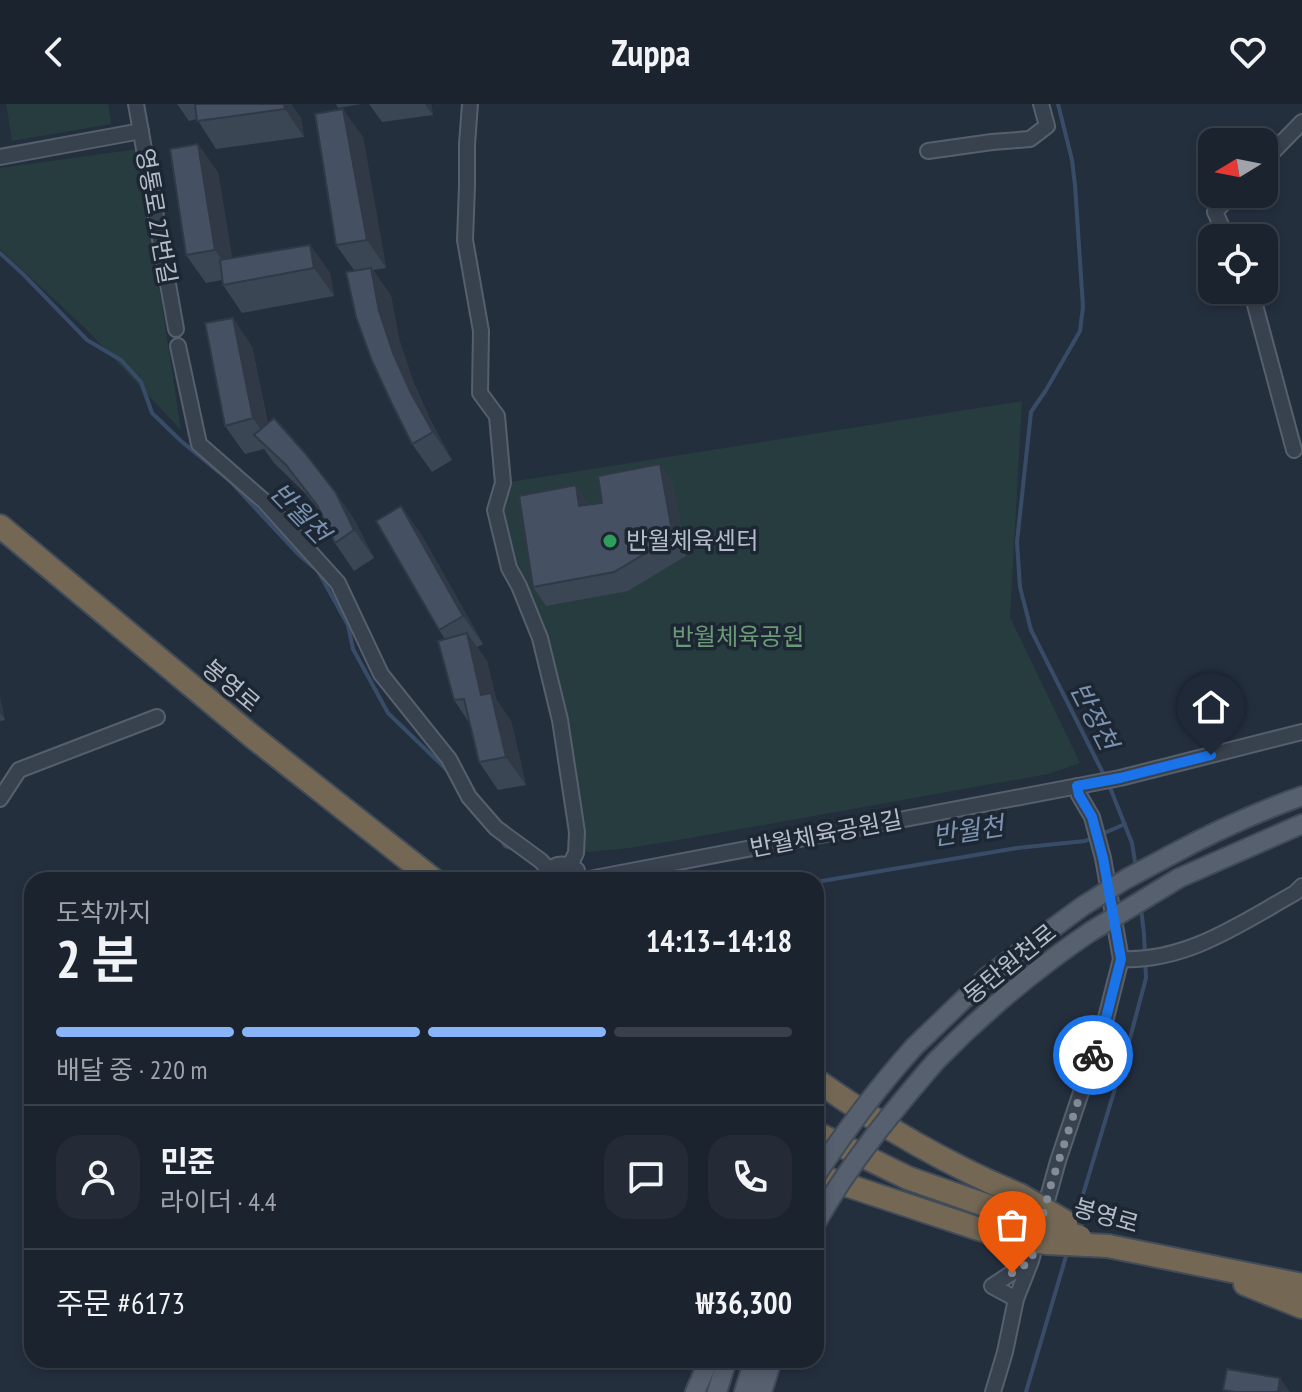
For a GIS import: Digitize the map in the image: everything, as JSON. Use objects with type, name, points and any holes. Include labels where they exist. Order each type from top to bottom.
[{"type":"highway","name":"봉영로","points":[[0,526],[253,737],[424,872]]},
{"type":"highway","points":[[824,1086],[869,1117],[971,1175],[1014,1204],[1108,1246]]},
{"type":"highway","points":[[824,1137],[908,1178],[1014,1204]]},
{"type":"highway","points":[[824,1178],[1000,1236],[1047,1243],[1108,1246]]},
{"type":"highway","name":"봉영로","points":[[1108,1246],[1302,1285]]},
{"type":"highway","points":[[1195,1265],[1302,1307]]},
{"type":"main road","name":"동탄원천로","points":[[824,1163],[884,1080],[989,975],[1083,906],[1126,879],[1205,837],[1302,796]]},
{"type":"main road","name":"동탄원천로","points":[[824,1210],[851,1167],[936,1061],[1005,996],[1048,961],[1179,878],[1302,824]]},
{"type":"main road","points":[[695,1392],[706,1368]]},
{"type":"main road","points":[[717,1392],[724,1368]]},
{"type":"main road","points":[[744,1392],[752,1368]]},
{"type":"main road","points":[[762,1392],[770,1368]]},
{"type":"street","name":"영통로 27번길","points":[[136,104],[176,329]]},
{"type":"street","points":[[470,104],[465,240],[481,331],[480,393],[497,416],[503,483],[495,510],[509,568],[540,638],[560,720],[577,832],[576,853],[570,865]]},
{"type":"street","points":[[928,151],[1030,139],[1047,126],[1041,104]]},
{"type":"street","points":[[1278,147],[1302,122]]},
{"type":"street","points":[[0,157],[141,131]]},
{"type":"street","points":[[1255,304],[1294,450]]},
{"type":"street","points":[[178,346],[199,444],[264,501],[338,583],[381,674],[449,759],[469,797],[496,828],[541,861],[544,872]]},
{"type":"street","points":[[0,799],[19,770],[157,717]]},
{"type":"street","name":"반월체육공원길","points":[[626,872],[1120,778],[1302,732]]},
{"type":"street","points":[[993,1392],[1016,1299],[1031,1261],[1050,1188],[1125,959],[1094,823],[1079,795],[1081,785]]},
{"type":"street","points":[[549,872],[558,864],[570,865],[580,872]]},
{"type":"street","points":[[1125,959],[1159,958],[1212,940],[1295,893],[1302,886]]},
{"type":"street","points":[[1016,1299],[992,1286],[1031,1261]]},
{"type":"green space","points":[[6,104],[108,104],[111,124],[12,141]]},
{"type":"green space","points":[[138,149],[181,430],[85,328],[0,249],[0,168]]},
{"type":"green space","name":"반월체육공원","points":[[1022,401],[1010,617],[1080,763],[1048,774],[690,838],[576,853],[560,720],[495,510],[503,483]]},
{"type":"building","points":[[195,104],[284,104],[285,109],[197,121]]},
{"type":"building","points":[[343,109],[367,240],[336,245],[315,114]]},
{"type":"building","points":[[198,144],[215,250],[186,255],[170,149]]},
{"type":"building","points":[[310,245],[314,268],[223,285],[220,260]]},
{"type":"building","points":[[371,268],[379,311],[393,353],[433,432],[412,444],[372,361],[356,317],[346,272]]},
{"type":"building","points":[[233,318],[253,418],[225,426],[205,323]]},
{"type":"building","points":[[274,418],[336,493],[354,530],[335,543],[317,505],[286,465],[254,435]]},
{"type":"building","name":"반월체육센터","points":[[660,464],[673,537],[614,572],[533,587],[519,496],[576,485],[579,506],[602,503],[598,476]]},
{"type":"building","points":[[401,506],[463,616],[439,630],[376,521]]},
{"type":"building","points":[[467,633],[481,695],[491,693],[506,757],[479,762],[464,699],[454,700],[438,641]]},
{"type":"building","points":[[1227,1369],[1280,1378],[1278,1392],[1223,1390]]},
{"type":"waterway","name":"반정천","points":[[1058,104],[1072,160],[1083,307],[1080,331],[1031,412],[1017,542],[1020,587],[1031,630],[1105,777]]},
{"type":"waterway","name":"반월천","points":[[0,253],[87,340],[121,360],[141,382],[152,413],[231,482],[298,554],[318,571],[348,625],[353,649],[388,713],[448,771]]},
{"type":"waterway","name":"반정천","points":[[1109,785],[1132,843],[1136,868]]},
{"type":"waterway","name":"반월천","points":[[1102,834],[1125,824]]},
{"type":"waterway","name":"반월천","points":[[824,881],[1017,848],[1085,841],[1094,837]]},
{"type":"waterway","name":"반월천","points":[[500,838],[505,846],[514,849]]},
{"type":"waterway","name":"반정천","points":[[1075,1221],[1146,978],[1141,908]]},
{"type":"waterway","name":"반정천","points":[[1026,1392],[1067,1253]]},
{"type":"way so far","points":[[1012,1273],[1031,1261],[1058,1161],[1093,1055]]},
{"type":"place","name":"반월체육센터","points":[[610,541]]},
{"type":"route","points":[[1093,1055],[1121,959],[1103,858],[1092,817],[1077,786],[1211,755]]}]
